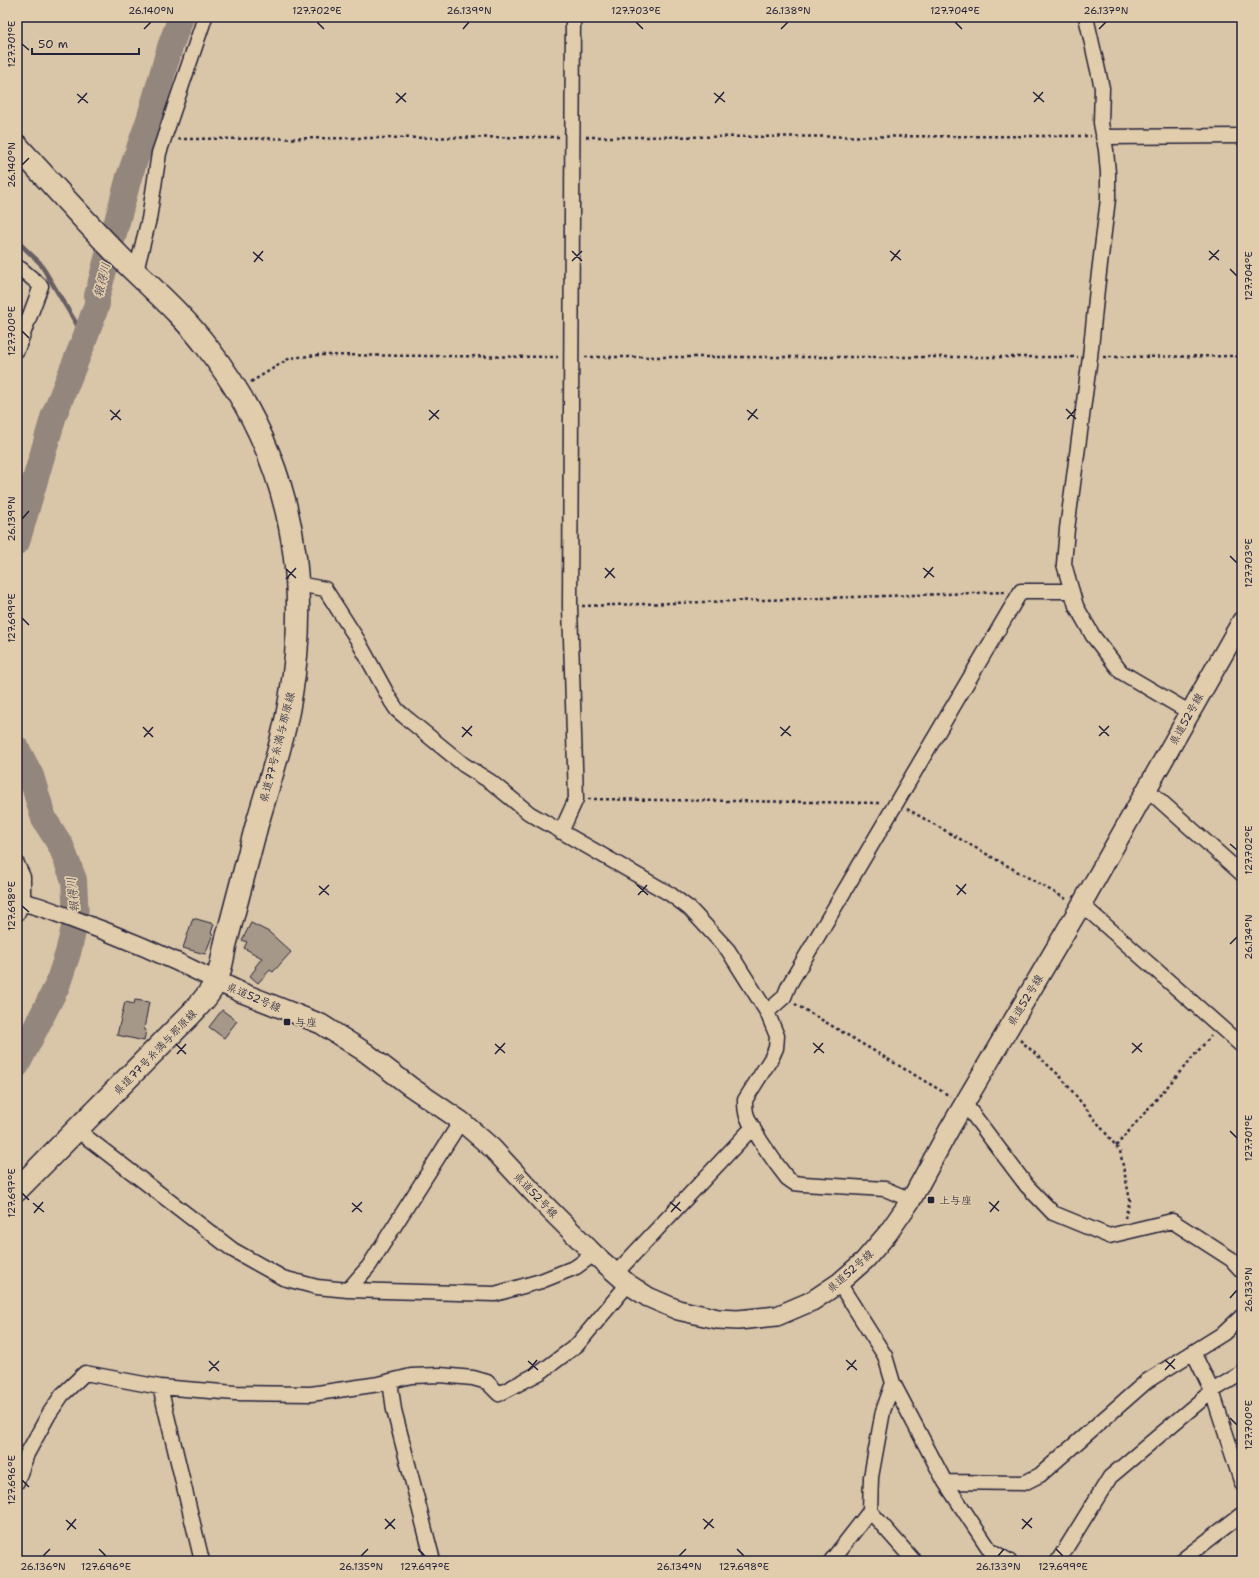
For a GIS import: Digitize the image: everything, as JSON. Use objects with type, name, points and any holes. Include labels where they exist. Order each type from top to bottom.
[{"type":"main road","name":"県道77号糸満与那原線","points":[[17,146],[74,210],[188,324],[207,347],[237,390],[262,439],[280,487],[291,529],[298,584],[298,627],[290,701],[216,981],[203,1001],[192,1013],[17,1190]]},
{"type":"main road","name":"県道52号線","points":[[216,981],[321,1024],[365,1052],[460,1121],[492,1148],[543,1203],[594,1254],[622,1278],[648,1297],[678,1310],[718,1319],[738,1320],[777,1316],[812,1301],[839,1283],[864,1260],[888,1234],[911,1200],[950,1128],[1080,907],[1189,712],[1242,621]]},
{"type":"street","points":[[129,266],[149,219],[159,153],[205,17]]},
{"type":"street","points":[[561,832],[576,798],[570,606],[573,17]]},
{"type":"street","points":[[1086,17],[1102,88],[1101,123],[1106,150],[1108,200],[1090,357],[1067,529],[1064,564],[1076,606],[1093,636],[1121,672],[1189,712]]},
{"type":"street","points":[[1103,137],[1242,136]]},
{"type":"street","points":[[17,267],[41,286],[17,350]]},
{"type":"street","points":[[298,584],[325,588],[357,639],[397,710],[464,765],[490,782],[529,812],[561,832],[658,886],[690,909],[728,950],[767,1012],[777,1036],[776,1048],[772,1057],[746,1100],[746,1112],[753,1128],[782,1171],[794,1183],[885,1189],[911,1200]]},
{"type":"street","points":[[767,1012],[784,998],[789,985],[1021,591],[1072,591]]},
{"type":"street","points":[[1147,789],[1242,874]]},
{"type":"street","points":[[17,864],[24,877],[24,906],[108,932],[187,966],[216,981]]},
{"type":"street","points":[[1080,907],[1088,910],[1242,1046]]},
{"type":"street","points":[[965,1104],[1027,1186],[1053,1213],[1109,1236],[1172,1221],[1231,1259],[1242,1271]]},
{"type":"street","points":[[348,1290],[369,1266],[460,1121]]},
{"type":"street","points":[[17,1482],[22,1455],[62,1395],[85,1372],[160,1386],[235,1393],[311,1394],[350,1389],[390,1382],[411,1376],[424,1375],[473,1378],[487,1382],[499,1394],[541,1372],[577,1345],[622,1278],[753,1128]]},
{"type":"street","points":[[77,1130],[233,1250],[283,1278],[317,1287],[348,1290],[496,1294],[541,1281],[576,1268],[594,1254]]},
{"type":"street","points":[[839,1283],[885,1356],[893,1383],[945,1482],[990,1550],[1009,1561]]},
{"type":"street","points":[[945,1482],[1024,1483],[1030,1480],[1053,1464],[1147,1381],[1224,1333],[1242,1316]]},
{"type":"street","points":[[1193,1352],[1212,1391],[1242,1484]]},
{"type":"street","points":[[1058,1561],[1110,1477],[1212,1391],[1242,1373]]},
{"type":"street","points":[[390,1382],[394,1410],[433,1561]]},
{"type":"street","points":[[831,1561],[870,1511],[872,1469],[883,1411],[893,1383]]},
{"type":"street","points":[[160,1386],[202,1561]]},
{"type":"street","points":[[870,1511],[914,1561]]},
{"type":"street","points":[[1181,1561],[1242,1514]]},
{"type":"path","points":[[17,22],[18,17]]},
{"type":"path","points":[[164,139],[1103,137]]},
{"type":"path","points":[[237,390],[290,358],[318,355],[572,357],[1242,356]]},
{"type":"path","points":[[570,606],[1021,591]]},
{"type":"path","points":[[576,798],[896,804],[1080,907]]},
{"type":"path","points":[[784,998],[965,1104]]},
{"type":"path","points":[[1116,1146],[1219,1026]]},
{"type":"path","points":[[1008,1029],[1060,1076],[1120,1151],[1130,1200],[1121,1233]]},
{"type":"building","points":[[193,918],[214,924],[211,933],[213,934],[205,954],[183,948]]},
{"type":"building","points":[[251,923],[269,932],[291,952],[273,972],[270,970],[258,983],[250,976],[262,958],[244,948],[247,942],[242,940]]},
{"type":"building","points":[[135,1000],[149,1002],[144,1029],[146,1030],[144,1041],[117,1035],[125,1002],[134,1004]]},
{"type":"building","points":[[222,1010],[237,1021],[224,1038],[209,1027]]},
{"type":"waterway","name":"報得川","points":[[17,542],[54,415],[97,304],[97,296],[129,177],[149,120],[170,47],[181,17]]},
{"type":"waterway","points":[[17,241],[40,263],[85,338]]},
{"type":"waterway","name":"報得川","points":[[17,749],[31,776],[44,819],[61,846],[74,880],[76,919],[68,953],[57,986],[17,1065]]},
{"type":"place","name":"与座","points":[[287,1022]]},
{"type":"place","name":"上与座","points":[[931,1200]]}]
